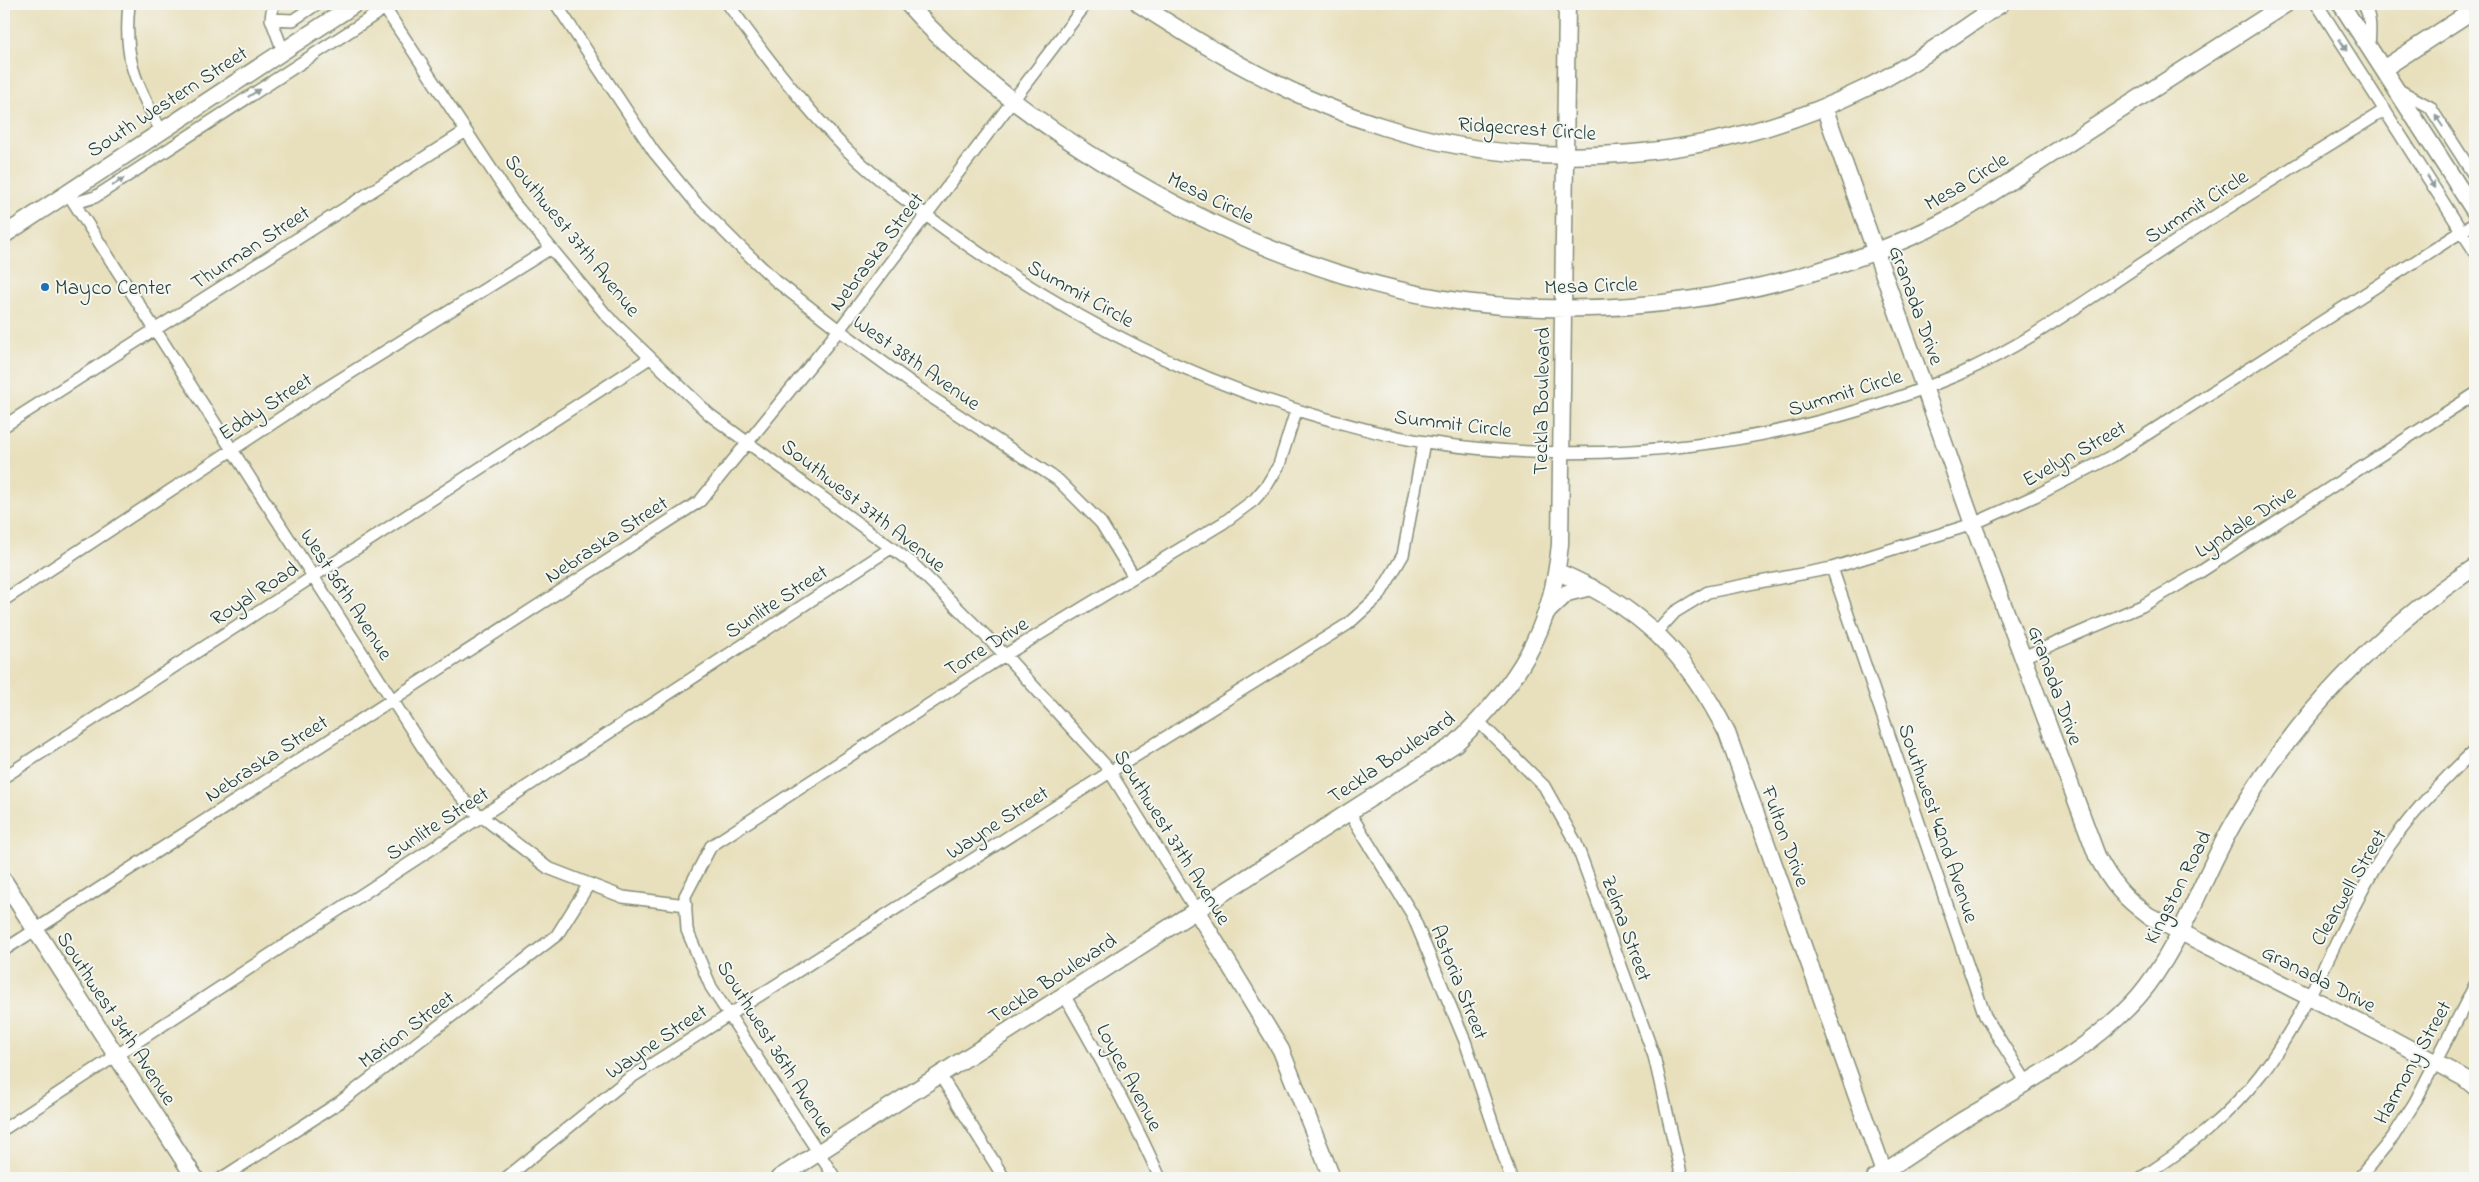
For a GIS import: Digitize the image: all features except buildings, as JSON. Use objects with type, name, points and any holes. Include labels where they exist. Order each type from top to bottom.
[{"type":"street","points":[[129,4],[128,53],[135,80],[161,131]]},
{"type":"street","points":[[273,4],[271,19],[283,51]]},
{"type":"street","points":[[271,19],[293,20],[317,4]]},
{"type":"street","name":"South Western Street","points":[[4,235],[71,197],[161,131],[355,4]]},
{"type":"street","name":"West 38th Avenue","points":[[556,4],[654,152],[696,203],[776,281],[839,330],[925,393],[1058,480],[1101,523],[1134,577]]},
{"type":"street","name":"Summit Circle","points":[[728,4],[784,81],[850,153],[887,186],[1020,282],[1112,334],[1211,380],[1259,399],[1296,410],[1424,442],[1561,452],[1602,453],[1654,449],[1774,432],[1833,418],[1925,387],[1992,358],[2038,331],[2212,217],[2385,110]]},
{"type":"street","name":"Mesa Circle","points":[[908,4],[957,55],[1051,130],[1159,196],[1215,225],[1266,246],[1370,282],[1463,302],[1563,308],[1681,302],[1782,282],[1875,251],[1913,236],[1950,217],[2286,4]]},
{"type":"street","name":"Nebraska Street","points":[[4,950],[700,501],[839,330],[1086,4]]},
{"type":"street","name":"Ridgecrest Circle","points":[[1139,4],[1222,56],[1278,85],[1377,125],[1449,144],[1564,155],[1629,153],[1678,147],[1761,128],[1824,107],[1864,90],[2001,4]]},
{"type":"street","name":"Teckla Boulevard","points":[[779,1178],[1455,744],[1507,689],[1537,638],[1547,612],[1558,572],[1561,525],[1567,4]]},
{"type":"street","points":[[2317,4],[2475,252]]},
{"type":"street","points":[[2341,4],[2475,212]]},
{"type":"street","points":[[2363,4],[2368,11],[2370,28],[2369,47]]},
{"type":"street","points":[[71,197],[95,197],[386,5]]},
{"type":"street","name":"Southwest 37th Avenue","points":[[386,5],[513,202],[607,316],[710,415],[912,564],[1005,655],[1110,772],[1281,1050],[1332,1178]]},
{"type":"street","points":[[2383,69],[2475,9]]},
{"type":"street","points":[[2396,88],[2430,107],[2475,179],[2461,190]]},
{"type":"street","name":"Granada Drive","points":[[1824,107],[1973,524],[2097,856],[2111,882],[2126,899],[2149,916],[2435,1062],[2475,1086]]},
{"type":"street","name":"Thurman Street","points":[[4,426],[466,131]]},
{"type":"street","name":"West 36th Avenue","points":[[71,197],[432,762],[472,809],[548,868],[624,897],[686,905]]},
{"type":"street","name":"Evelyn Street","points":[[1656,633],[1675,612],[1708,592],[1832,568],[1973,524],[2035,496],[2113,456],[2475,222]]},
{"type":"street","name":"Eddy Street","points":[[4,600],[232,450],[551,248]]},
{"type":"street","name":"Royal Road","points":[[4,777],[650,358]]},
{"type":"street","name":"Lyndale Drive","points":[[2023,657],[2090,630],[2150,602],[2205,569],[2475,394]]},
{"type":"street","name":"Torre Drive","points":[[686,905],[686,896],[711,846],[1005,655],[1223,523],[1254,500],[1279,465],[1296,410]]},
{"type":"street","name":"Wayne Street","points":[[506,1178],[627,1080],[1110,772],[1348,624],[1379,596],[1403,555],[1424,442]]},
{"type":"street","name":"Sunlite Street","points":[[4,1129],[891,548]]},
{"type":"street","name":"Kingston Road","points":[[1882,1176],[1962,1121],[2027,1083],[2106,1027],[2137,997],[2160,967],[2233,824],[2290,740],[2320,703],[2388,633],[2475,567]]},
{"type":"street","name":"Southwest 42nd Avenue","points":[[1832,568],[1985,1016],[2027,1083]]},
{"type":"street","name":"Fulton Drive","points":[[1558,572],[1591,587],[1622,606],[1656,633],[1672,648],[1695,676],[1710,700],[1727,733],[1882,1176]]},
{"type":"street","points":[[1547,612],[1567,593],[1591,587]]},
{"type":"street","name":"Zelma Street","points":[[1478,721],[1544,786],[1576,843],[1654,1056],[1682,1178]]},
{"type":"street","name":"Clearwell Street","points":[[2141,1178],[2204,1134],[2237,1102],[2284,1041],[2370,877],[2388,850],[2428,798],[2475,750]]},
{"type":"street","name":"Astoria Street","points":[[1349,812],[1412,914],[1465,1041],[1512,1178]]},
{"type":"street","name":"Southwest 34th Avenue","points":[[4,881],[195,1178]]},
{"type":"street","name":"Marion Street","points":[[222,1178],[340,1102],[549,941],[556,935],[589,884]]},
{"type":"street","name":"Southwest 36th Avenue","points":[[686,905],[687,930],[711,987],[835,1178]]},
{"type":"street","name":"Harmony Street","points":[[2359,1178],[2393,1137],[2415,1102],[2475,985]]},
{"type":"street","name":"Loyce Avenue","points":[[1064,995],[1094,1046],[1141,1135],[1160,1178]]},
{"type":"street","points":[[940,1075],[1004,1178]]},
{"type":"place","name":"Mayco Center","points":[[45,287]]}]
